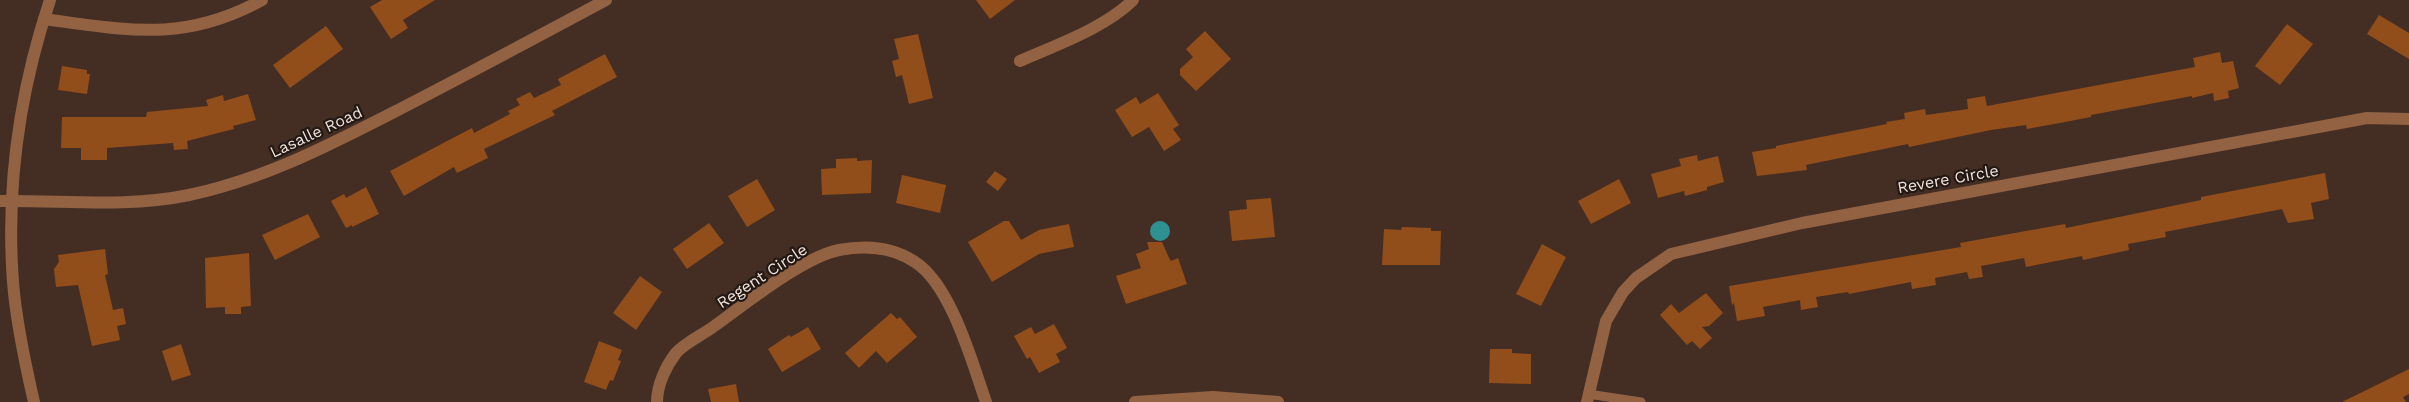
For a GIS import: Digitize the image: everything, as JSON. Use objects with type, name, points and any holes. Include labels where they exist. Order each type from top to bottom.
[{"type":"street","points":[[34,402],[25,363],[13,283],[12,241],[17,139],[27,78],[50,0]]},
{"type":"street","points":[[44,19],[111,28],[184,29],[212,23],[240,12],[262,0]]},
{"type":"street","name":"Lasalle Road","points":[[0,201],[88,204],[138,202],[187,195],[250,179],[314,153],[606,0]]},
{"type":"street","points":[[1020,61],[1086,31],[1124,9],[1133,0]]},
{"type":"street","name":"Revere Circle","points":[[1588,398],[1606,321],[1623,292],[1636,278],[1671,254],[1793,225],[2367,118],[2409,119]]},
{"type":"street","name":"Regent Circle","points":[[657,402],[663,374],[677,352],[811,261],[837,250],[867,247],[891,250],[915,262],[934,279],[948,302],[986,402]]},
{"type":"street","points":[[1135,402],[1213,397],[1278,402]]},
{"type":"lane","points":[[1588,398],[1641,402]]},
{"type":"water","points":[[1160,221],[1167,224],[1170,231],[1167,238],[1160,241],[1153,238],[1150,231],[1153,224]]},
{"type":"building","points":[[382,0],[435,0],[403,20],[408,28],[391,39],[370,7]]},
{"type":"building","points":[[976,0],[1015,0],[990,19]]},
{"type":"building","points":[[2379,15],[2409,33],[2409,59],[2367,34]]},
{"type":"building","points":[[2287,24],[2313,44],[2280,85],[2255,66]]},
{"type":"building","points":[[326,26],[343,49],[290,88],[273,65]]},
{"type":"building","points":[[1205,31],[1231,59],[1196,91],[1180,75],[1180,69],[1193,57],[1186,49]]},
{"type":"building","points":[[918,34],[933,98],[909,104],[902,75],[896,77],[892,61],[899,59],[894,39]]},
{"type":"building","points":[[2220,52],[2222,63],[2233,61],[2239,88],[2228,91],[2229,98],[2214,101],[2213,93],[2192,98],[2192,96],[2027,129],[2026,125],[1991,130],[1909,147],[1908,144],[1806,165],[1807,170],[1757,176],[1752,152],[1887,124],[1886,122],[1905,119],[1904,113],[1925,109],[1926,115],[1968,109],[1967,99],[1985,96],[1987,106],[2195,67],[2193,58]]},
{"type":"building","points":[[605,54],[617,77],[552,111],[555,115],[484,149],[488,158],[457,173],[454,167],[404,196],[390,171],[472,128],[474,133],[510,114],[508,111],[520,105],[516,99],[530,92],[534,98],[561,85],[558,79]]},
{"type":"building","points":[[62,66],[87,70],[87,74],[90,74],[87,94],[58,90]]},
{"type":"building","points":[[1158,93],[1179,125],[1173,129],[1181,140],[1164,151],[1149,127],[1132,137],[1115,110],[1136,97],[1140,104]]},
{"type":"building","points":[[248,94],[256,120],[233,126],[234,129],[187,141],[188,149],[174,150],[173,143],[107,148],[107,160],[81,160],[81,148],[61,148],[62,117],[146,117],[147,112],[208,106],[206,100],[223,95],[224,101]]},
{"type":"building","points":[[1697,155],[1698,161],[1718,156],[1724,182],[1707,187],[1707,190],[1685,196],[1684,191],[1658,198],[1651,174],[1681,166],[1679,159]]},
{"type":"building","points":[[857,158],[857,161],[872,160],[871,193],[822,195],[821,169],[836,168],[836,159]]},
{"type":"building","points":[[995,171],[1007,179],[998,191],[986,182]]},
{"type":"building","points":[[2325,173],[2329,199],[2311,203],[2314,219],[2288,223],[2282,209],[2165,232],[2166,237],[2128,244],[2129,250],[2083,260],[2082,256],[2026,267],[2024,258],[1981,266],[1983,277],[1969,279],[1967,272],[1935,278],[1936,285],[1912,289],[1911,282],[1849,294],[1848,292],[1816,297],[1818,307],[1801,310],[1800,300],[1763,307],[1765,316],[1737,321],[1734,303],[1732,305],[1729,286],[1961,247],[1960,243],[2065,224],[2066,228],[2201,200],[2201,197]]},
{"type":"building","points":[[902,175],[946,185],[940,213],[896,203]]},
{"type":"building","points":[[757,179],[775,210],[747,227],[728,196]]},
{"type":"building","points":[[1619,179],[1631,203],[1591,224],[1578,201]]},
{"type":"building","points":[[366,187],[379,214],[346,228],[331,201],[344,194],[346,198]]},
{"type":"building","points":[[1271,198],[1275,237],[1232,241],[1229,211],[1247,209],[1246,200]]},
{"type":"building","points":[[308,214],[320,237],[275,260],[262,235]]},
{"type":"building","points":[[1004,221],[1009,221],[1021,240],[1039,230],[1069,224],[1074,247],[1039,254],[992,282],[968,242]]},
{"type":"building","points":[[709,223],[724,243],[687,269],[673,249]]},
{"type":"building","points":[[1402,227],[1431,228],[1431,231],[1441,231],[1440,265],[1382,265],[1384,229],[1401,230]]},
{"type":"building","points":[[1147,242],[1162,242],[1171,261],[1178,258],[1187,284],[1126,304],[1116,276],[1141,268],[1136,254],[1149,249]]},
{"type":"building","points":[[1542,244],[1566,257],[1541,306],[1516,294]]},
{"type":"building","points":[[105,249],[108,274],[105,275],[113,310],[123,308],[126,324],[117,326],[120,340],[92,346],[78,285],[56,287],[54,269],[59,262],[58,255]]},
{"type":"building","points":[[249,253],[251,306],[241,307],[241,314],[225,314],[225,307],[206,308],[205,258]]},
{"type":"building","points":[[640,276],[662,292],[636,330],[613,313]]},
{"type":"building","points":[[1706,293],[1723,313],[1709,326],[1702,327],[1712,338],[1700,349],[1692,341],[1687,345],[1660,315],[1671,304],[1679,313]]},
{"type":"building","points":[[891,313],[897,319],[900,317],[917,337],[887,363],[876,351],[859,368],[845,353]]},
{"type":"building","points":[[1054,324],[1067,348],[1056,354],[1060,362],[1039,373],[1030,357],[1027,359],[1014,336],[1031,327],[1035,334]]},
{"type":"building","points":[[808,327],[821,349],[782,372],[768,349],[789,335],[791,337]]},
{"type":"building","points":[[599,341],[622,350],[618,360],[621,361],[613,381],[610,380],[606,390],[584,382]]},
{"type":"building","points":[[181,344],[191,375],[172,381],[162,351]]},
{"type":"building","points":[[1490,349],[1512,349],[1512,353],[1531,354],[1531,384],[1489,383]]},
{"type":"building","points":[[2409,369],[2409,394],[2403,397],[2406,402],[2342,402]]},
{"type":"building","points":[[736,384],[739,402],[711,402],[708,389]]}]
